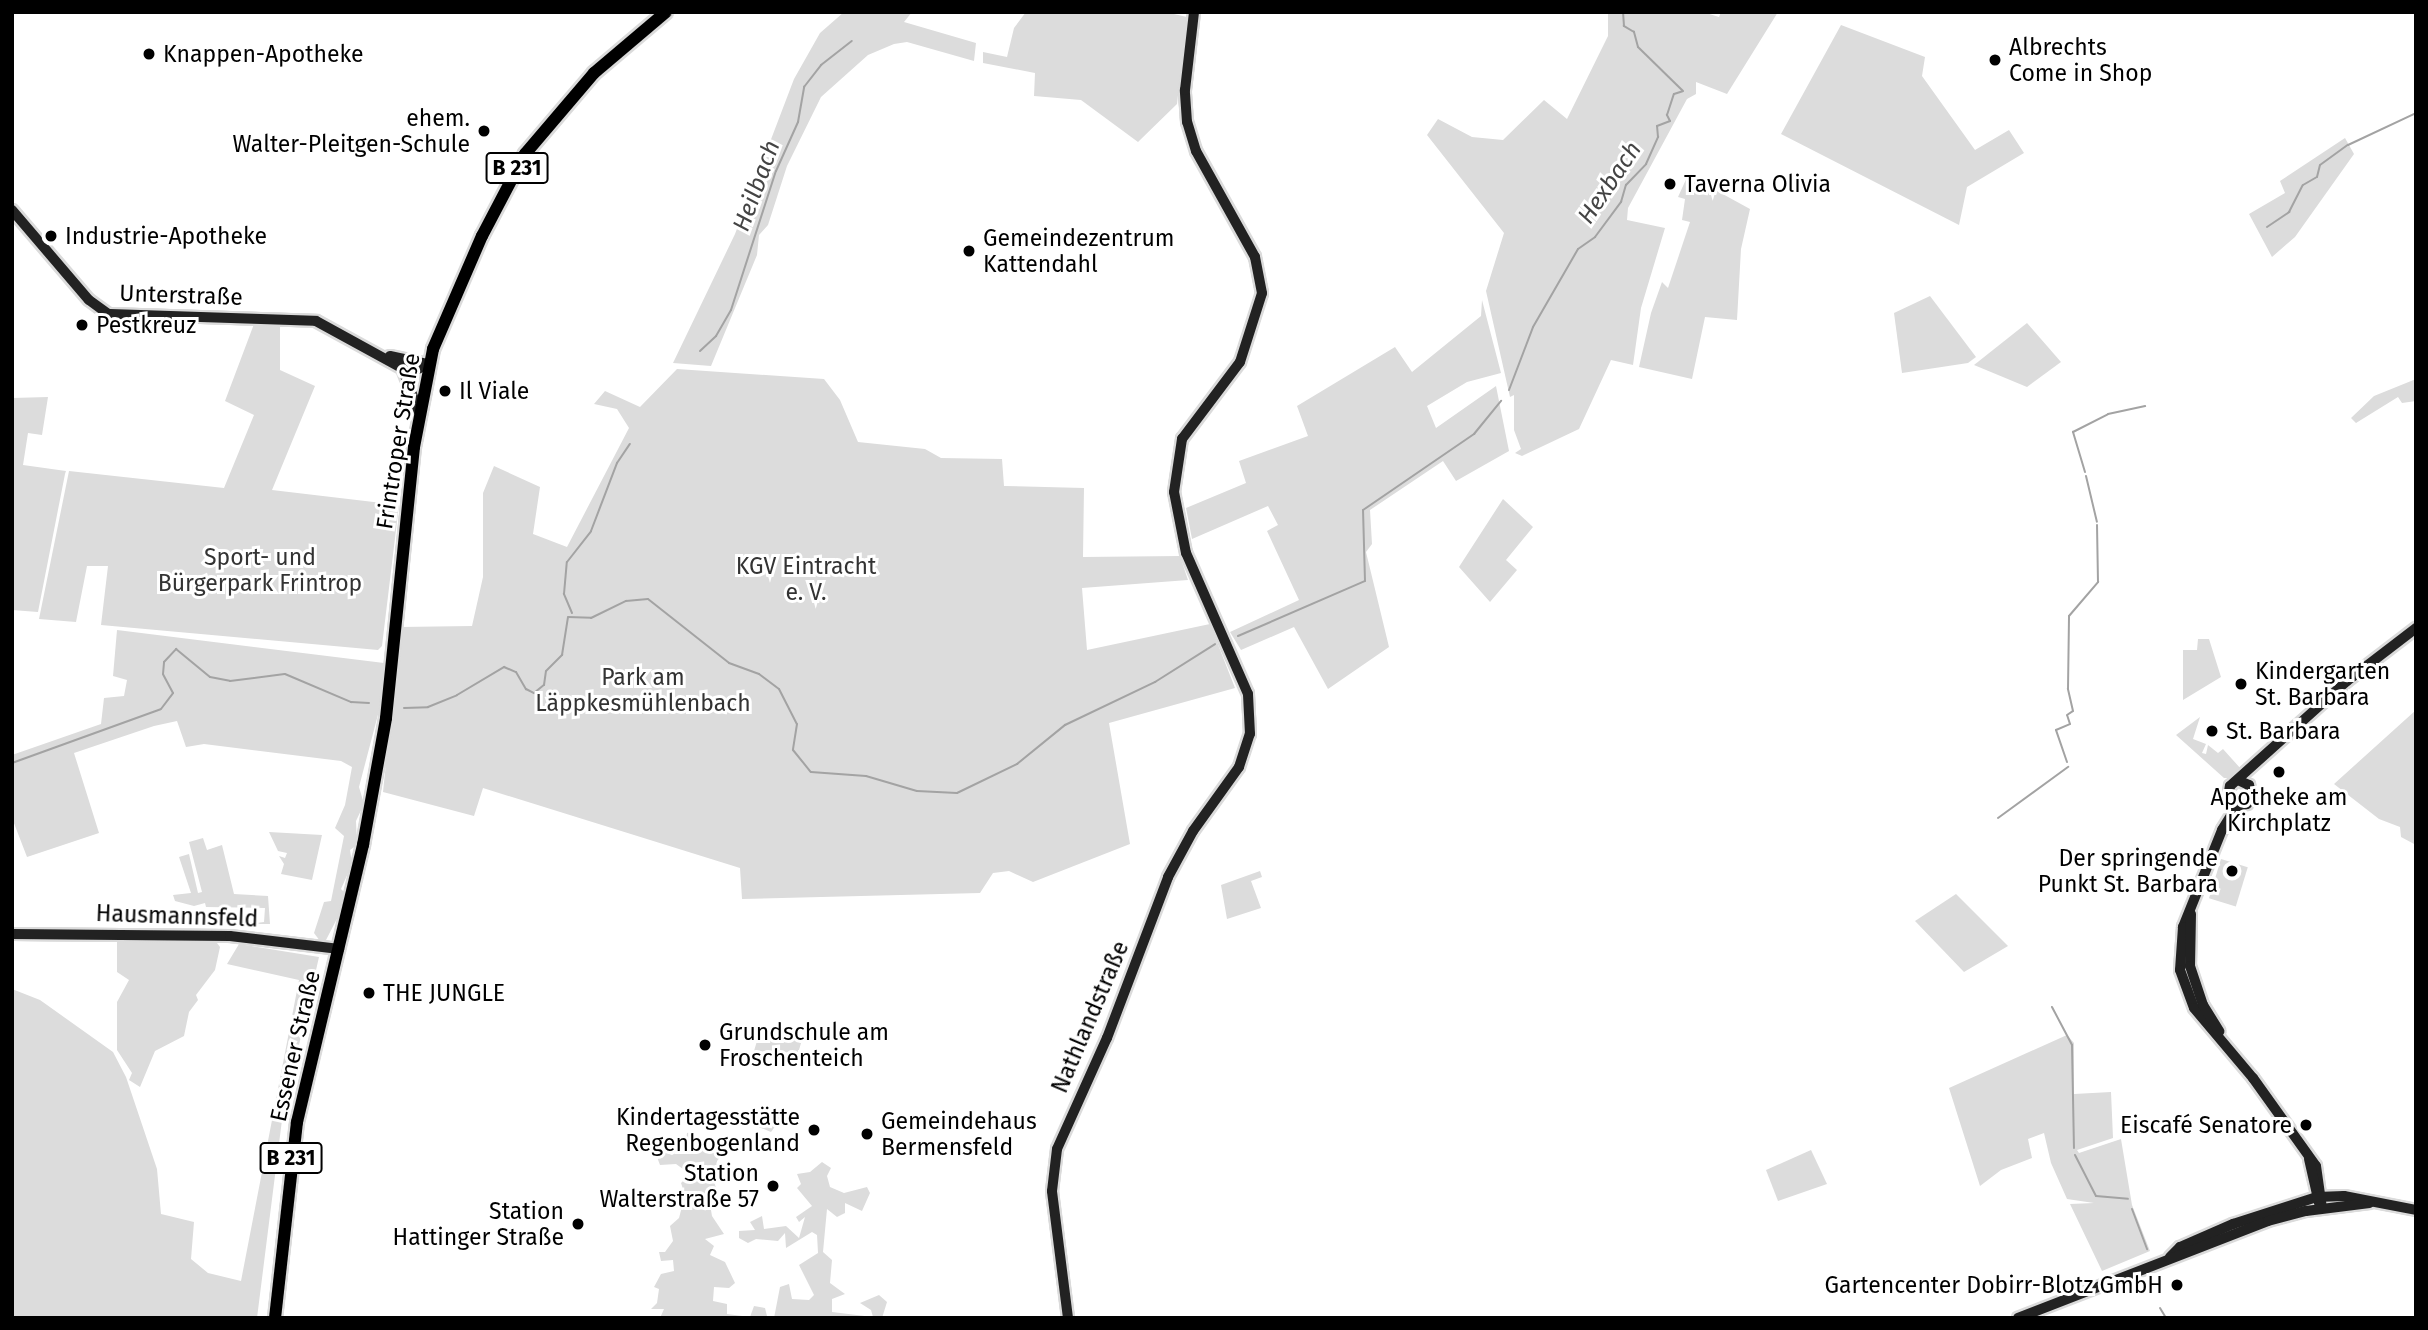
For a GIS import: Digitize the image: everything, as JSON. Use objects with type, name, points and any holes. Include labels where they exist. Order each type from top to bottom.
[{"type":"main road","name":"Frintroper Straße","points":[[374,786],[419,412],[428,365],[482,236],[525,154],[594,73],[666,12]]},
{"type":"main road","name":"Essener Straße","points":[[275,1318],[299,1115],[339,949],[374,786]]},
{"type":"street","name":"Nathlandstraße","points":[[1068,1318],[1052,1192],[1055,1154],[1107,1038],[1168,877],[1198,823],[1239,767],[1251,719],[1240,669],[1186,553],[1174,492],[1176,461],[1188,429],[1227,385],[1244,354],[1262,293],[1255,257],[1196,151],[1187,122],[1194,12]]},
{"type":"street","name":"Unterstraße","points":[[12,210],[89,300],[108,314],[316,321],[386,355],[428,365]]},
{"type":"street","name":"Unterstraße","points":[[386,355],[402,368]]},
{"type":"street","points":[[419,412],[402,368],[416,370],[428,365]]},
{"type":"street","points":[[2322,1208],[2316,1166],[2188,997],[2179,955],[2190,911],[2234,803],[2230,786],[2245,783],[2271,754],[2347,681],[2416,628]]},
{"type":"street","points":[[2234,803],[2250,800],[2245,783]]},
{"type":"street","points":[[2190,911],[2190,966],[2199,995],[2228,1048]]},
{"type":"street","name":"Hausmannsfeld","points":[[12,934],[230,936],[339,949]]},
{"type":"street","points":[[2170,1256],[2180,1247],[2232,1224],[2320,1197],[2344,1196],[2368,1203],[2416,1210]]},
{"type":"street","points":[[2018,1318],[2170,1256],[2187,1254],[2268,1221],[2322,1208],[2368,1203]]},
{"type":"green space","points":[[844,12],[912,12],[904,22],[976,43],[974,61],[907,42],[894,44],[868,55],[821,97],[787,166],[768,225],[759,235],[757,255],[711,366],[673,363],[735,234],[794,79],[820,33]]},
{"type":"green space","points":[[1026,12],[1165,12],[1187,17],[1177,104],[1138,142],[1081,100],[1034,96],[1035,73],[983,63],[983,52],[1007,57],[1014,28]]},
{"type":"green space","points":[[1608,12],[1703,12],[1719,17],[1721,12],[1778,12],[1727,94],[1696,82],[1696,94],[1687,99],[1628,208],[1627,220],[1665,228],[1641,308],[1633,365],[1611,360],[1579,429],[1522,456],[1515,453],[1521,449],[1514,430],[1514,395],[1510,397],[1486,291],[1504,233],[1427,135],[1438,119],[1472,137],[1503,140],[1544,100],[1567,119],[1608,36]]},
{"type":"green space","points":[[1841,25],[1925,57],[1922,76],[1975,150],[2009,130],[2024,153],[1967,187],[1959,225],[1781,134]]},
{"type":"green space","points":[[2345,138],[2354,154],[2295,237],[2272,257],[2249,214],[2285,193],[2280,181]]},
{"type":"green space","points":[[1688,175],[1750,209],[1741,249],[1737,320],[1705,317],[1692,379],[1639,367],[1651,313],[1662,282],[1668,288],[1690,222],[1682,220],[1685,199],[1678,197]]},
{"type":"green space","points":[[1930,296],[1976,357],[1968,363],[1902,373],[1894,313]]},
{"type":"green space","points":[[1482,300],[1501,373],[1467,382],[1427,406],[1436,428],[1496,386],[1509,451],[1456,481],[1443,461],[1370,510],[1372,544],[1366,552],[1389,647],[1328,689],[1294,627],[1241,650],[1230,632],[1299,600],[1267,531],[1278,525],[1268,506],[1192,539],[1186,508],[1246,483],[1239,461],[1308,436],[1297,406],[1395,347],[1412,372],[1481,316]]},
{"type":"green space","name":"Sport- und Bürgerpark Frintrop","points":[[280,323],[280,370],[315,386],[272,490],[399,505],[382,646],[378,650],[101,625],[108,566],[87,566],[76,622],[39,619],[69,471],[224,488],[254,415],[225,401],[254,324]]},
{"type":"green space","points":[[2027,323],[2061,362],[2027,387],[1974,365]]},
{"type":"green space","points":[[677,369],[824,379],[840,400],[858,442],[925,449],[941,458],[1002,459],[1004,486],[1084,488],[1083,557],[1180,556],[1188,580],[1082,588],[1087,650],[1210,624],[1235,688],[1109,723],[1130,844],[1033,882],[1009,871],[993,873],[980,893],[742,899],[740,868],[483,788],[474,816],[383,792],[400,627],[472,626],[483,577],[483,493],[494,466],[540,487],[533,534],[567,547],[629,428],[617,409],[594,404],[605,391],[640,407]]},
{"type":"green space","points":[[2416,379],[2416,401],[2402,403],[2398,397],[2356,423],[2351,418],[2374,396]]},
{"type":"green space","points":[[48,397],[42,435],[28,433],[23,465],[66,471],[38,612],[12,610],[12,398]]},
{"type":"green space","points":[[1503,499],[1533,527],[1506,560],[1517,570],[1490,602],[1459,567]]},
{"type":"green space","points":[[117,630],[384,663],[380,707],[359,787],[364,804],[356,821],[357,845],[350,850],[352,864],[341,889],[345,893],[342,909],[326,940],[320,941],[314,933],[324,902],[331,901],[344,836],[335,828],[345,805],[352,767],[341,761],[204,744],[186,747],[177,721],[154,726],[74,753],[99,833],[27,857],[12,818],[12,755],[101,724],[104,698],[124,696],[127,680],[113,676]]},
{"type":"green space","points":[[2198,639],[2209,639],[2221,677],[2183,700],[2183,650],[2197,650]]},
{"type":"green space","points":[[2416,710],[2416,845],[2401,837],[2400,827],[2379,819],[2334,784]]},
{"type":"green space","points":[[2200,717],[2193,739],[2206,744],[2202,753],[2206,754],[2208,745],[2218,753],[2223,749],[2241,769],[2232,778],[2224,778],[2176,735]]},
{"type":"green space","points":[[269,832],[322,835],[312,880],[281,874],[284,864],[279,856],[285,858],[287,853],[278,851]]},
{"type":"green space","points":[[203,838],[207,850],[222,845],[234,894],[268,896],[270,924],[247,924],[264,922],[265,908],[206,907],[205,903],[194,906],[175,901],[173,895],[191,893],[179,857],[189,854],[198,893],[202,892],[189,842]]},
{"type":"green space","points":[[2221,859],[2248,867],[2236,906],[2209,898]]},
{"type":"green space","points":[[1260,871],[1262,877],[1251,881],[1261,908],[1227,919],[1221,885]]},
{"type":"green space","points":[[1956,894],[2008,946],[1964,972],[1915,921]]},
{"type":"green space","points":[[117,941],[217,943],[220,947],[215,970],[196,995],[198,1000],[189,1012],[184,1036],[155,1051],[140,1087],[129,1080],[132,1073],[117,1050],[117,1002],[129,980],[117,972]]},
{"type":"green space","points":[[239,944],[319,957],[282,1120],[257,1318],[12,1318],[12,989],[40,1000],[113,1052],[126,1077],[157,1169],[161,1214],[194,1222],[191,1259],[208,1273],[241,1281],[299,980],[227,964]]},
{"type":"green space","points":[[760,1031],[802,1040],[798,1053],[754,1051]]},
{"type":"green space","points":[[2067,1035],[2074,1043],[2074,1094],[2111,1092],[2113,1138],[2077,1150],[2079,1153],[2121,1139],[2132,1205],[2150,1251],[2102,1271],[2070,1204],[2094,1203],[2067,1199],[2051,1163],[2044,1133],[2028,1139],[2032,1158],[2001,1170],[1980,1186],[1949,1088]]},
{"type":"green space","points":[[788,1109],[771,1132],[749,1123],[759,1114]]},
{"type":"green space","points":[[692,1132],[699,1143],[715,1143],[716,1151],[727,1149],[717,1161],[715,1185],[719,1193],[710,1204],[712,1216],[724,1234],[705,1239],[714,1246],[710,1255],[725,1262],[735,1283],[729,1288],[714,1287],[713,1301],[727,1304],[727,1314],[750,1317],[754,1306],[765,1308],[767,1316],[760,1318],[660,1318],[664,1309],[651,1309],[657,1303],[659,1289],[654,1287],[661,1274],[674,1271],[673,1260],[661,1261],[659,1252],[665,1252],[673,1241],[670,1226],[679,1218],[685,1195],[681,1183],[690,1174],[676,1164],[660,1165],[657,1157],[660,1151],[672,1155],[685,1148],[687,1133]]},
{"type":"green space","points":[[1811,1150],[1827,1184],[1778,1201],[1766,1170]]},
{"type":"green space","points":[[822,1162],[831,1168],[827,1176],[830,1187],[844,1193],[867,1187],[870,1193],[862,1211],[845,1203],[845,1213],[837,1217],[827,1209],[823,1252],[832,1260],[830,1283],[845,1294],[832,1299],[832,1312],[873,1317],[871,1310],[860,1303],[879,1295],[887,1302],[882,1318],[774,1318],[780,1287],[789,1284],[792,1299],[809,1300],[814,1295],[799,1265],[818,1253],[817,1235],[812,1232],[786,1248],[785,1233],[778,1241],[756,1239],[748,1243],[739,1238],[739,1231],[755,1230],[750,1222],[762,1216],[764,1229],[786,1226],[799,1238],[805,1217],[799,1222],[796,1217],[812,1206],[797,1188],[801,1184],[797,1174],[810,1172]]},
{"type":"waterway","name":"Hexbach","points":[[1509,390],[1533,327],[1578,249],[1595,237],[1621,202],[1626,185],[1646,164],[1658,137],[1657,126],[1670,121],[1667,115],[1674,94],[1683,91],[1638,47],[1634,32],[1624,26],[1623,12]]},
{"type":"waterway","name":"Heilbach","points":[[700,351],[716,336],[731,310],[776,171],[798,122],[804,87],[821,65],[852,41]]},
{"type":"waterway","points":[[2267,227],[2289,212],[2303,185],[2317,177],[2320,165],[2348,145],[2416,113]]},
{"type":"waterway","points":[[1238,636],[1365,581],[1363,510],[1474,434],[1501,401]]},
{"type":"waterway","points":[[2085,472],[2073,432],[2108,414],[2145,406]]},
{"type":"waterway","name":"Heilbach","points":[[572,613],[564,594],[567,562],[591,531],[617,463],[630,444]]},
{"type":"waterway","points":[[2086,476],[2097,522]]},
{"type":"waterway","points":[[2067,762],[2056,730],[2070,724],[2067,715],[2073,711],[2068,689],[2069,616],[2098,582],[2097,525]]},
{"type":"waterway","points":[[404,708],[428,707],[457,695],[504,667],[516,672],[526,689],[534,693],[544,685],[546,671],[562,655],[568,617],[591,618],[626,601],[648,599],[729,663],[759,674],[779,689],[797,724],[793,750],[811,772],[866,776],[917,791],[957,793],[1017,764],[1065,725],[1155,682],[1215,644]]},
{"type":"waterway","points":[[12,763],[161,709],[173,693],[163,674],[164,662],[176,649],[210,677],[230,681],[285,674],[351,702],[369,703]]},
{"type":"waterway","points":[[1998,818],[2068,767]]},
{"type":"waterway","points":[[2052,1007],[2072,1045],[2074,1148]]},
{"type":"waterway","points":[[2075,1155],[2096,1196],[2128,1199]]},
{"type":"waterway","points":[[2132,1209],[2147,1249]]},
{"type":"waterway","points":[[2141,1281],[2149,1291]]},
{"type":"waterway","points":[[2160,1308],[2166,1318]]},
{"type":"tram line","points":[[398,571],[430,361],[496,210],[529,152],[590,79],[667,12]]},
{"type":"place","name":"Knappen-Apotheke","points":[[149,54]]},
{"type":"place","name":"Albrechts Come in Shop","points":[[1995,60]]},
{"type":"place","name":"ehem. Walter-Pleitgen-Schule","points":[[484,131]]},
{"type":"place","name":"Taverna Olivia","points":[[1670,184]]},
{"type":"place","name":"Industrie-Apotheke","points":[[51,236]]},
{"type":"place","name":"Gemeindezentrum Kattendahl","points":[[969,251]]},
{"type":"place","name":"Pestkreuz","points":[[82,325]]},
{"type":"place","name":"Il Viale","points":[[445,391]]},
{"type":"place","name":"Kindergarten St. Barbara","points":[[2241,684]]},
{"type":"place","name":"St. Barbara","points":[[2212,731]]},
{"type":"place","name":"Apotheke am Kirchplatz","points":[[2279,772]]},
{"type":"place","name":"Der springende Punkt St. Barbara","points":[[2232,871]]},
{"type":"place","name":"THE JUNGLE","points":[[369,993]]},
{"type":"place","name":"Grundschule am Froschenteich","points":[[705,1045]]},
{"type":"place","name":"Eiscafé Senatore","points":[[2306,1125]]},
{"type":"place","name":"Kindertagesstätte Regenbogenland","points":[[814,1130]]},
{"type":"place","name":"Gemeindehaus Bermensfeld","points":[[867,1134]]},
{"type":"place","name":"Station Walterstraße 57","points":[[773,1186]]},
{"type":"place","name":"Station Hattinger Straße","points":[[578,1224]]},
{"type":"place","name":"Gartencenter Dobirr-Blotz GmbH","points":[[2177,1285]]},
{"type":"park label","name":"KGV Eintracht e. V.","points":[[806,579]]},
{"type":"park label","name":"Park am Läppkesmühlenbach","points":[[643,690]]}]
